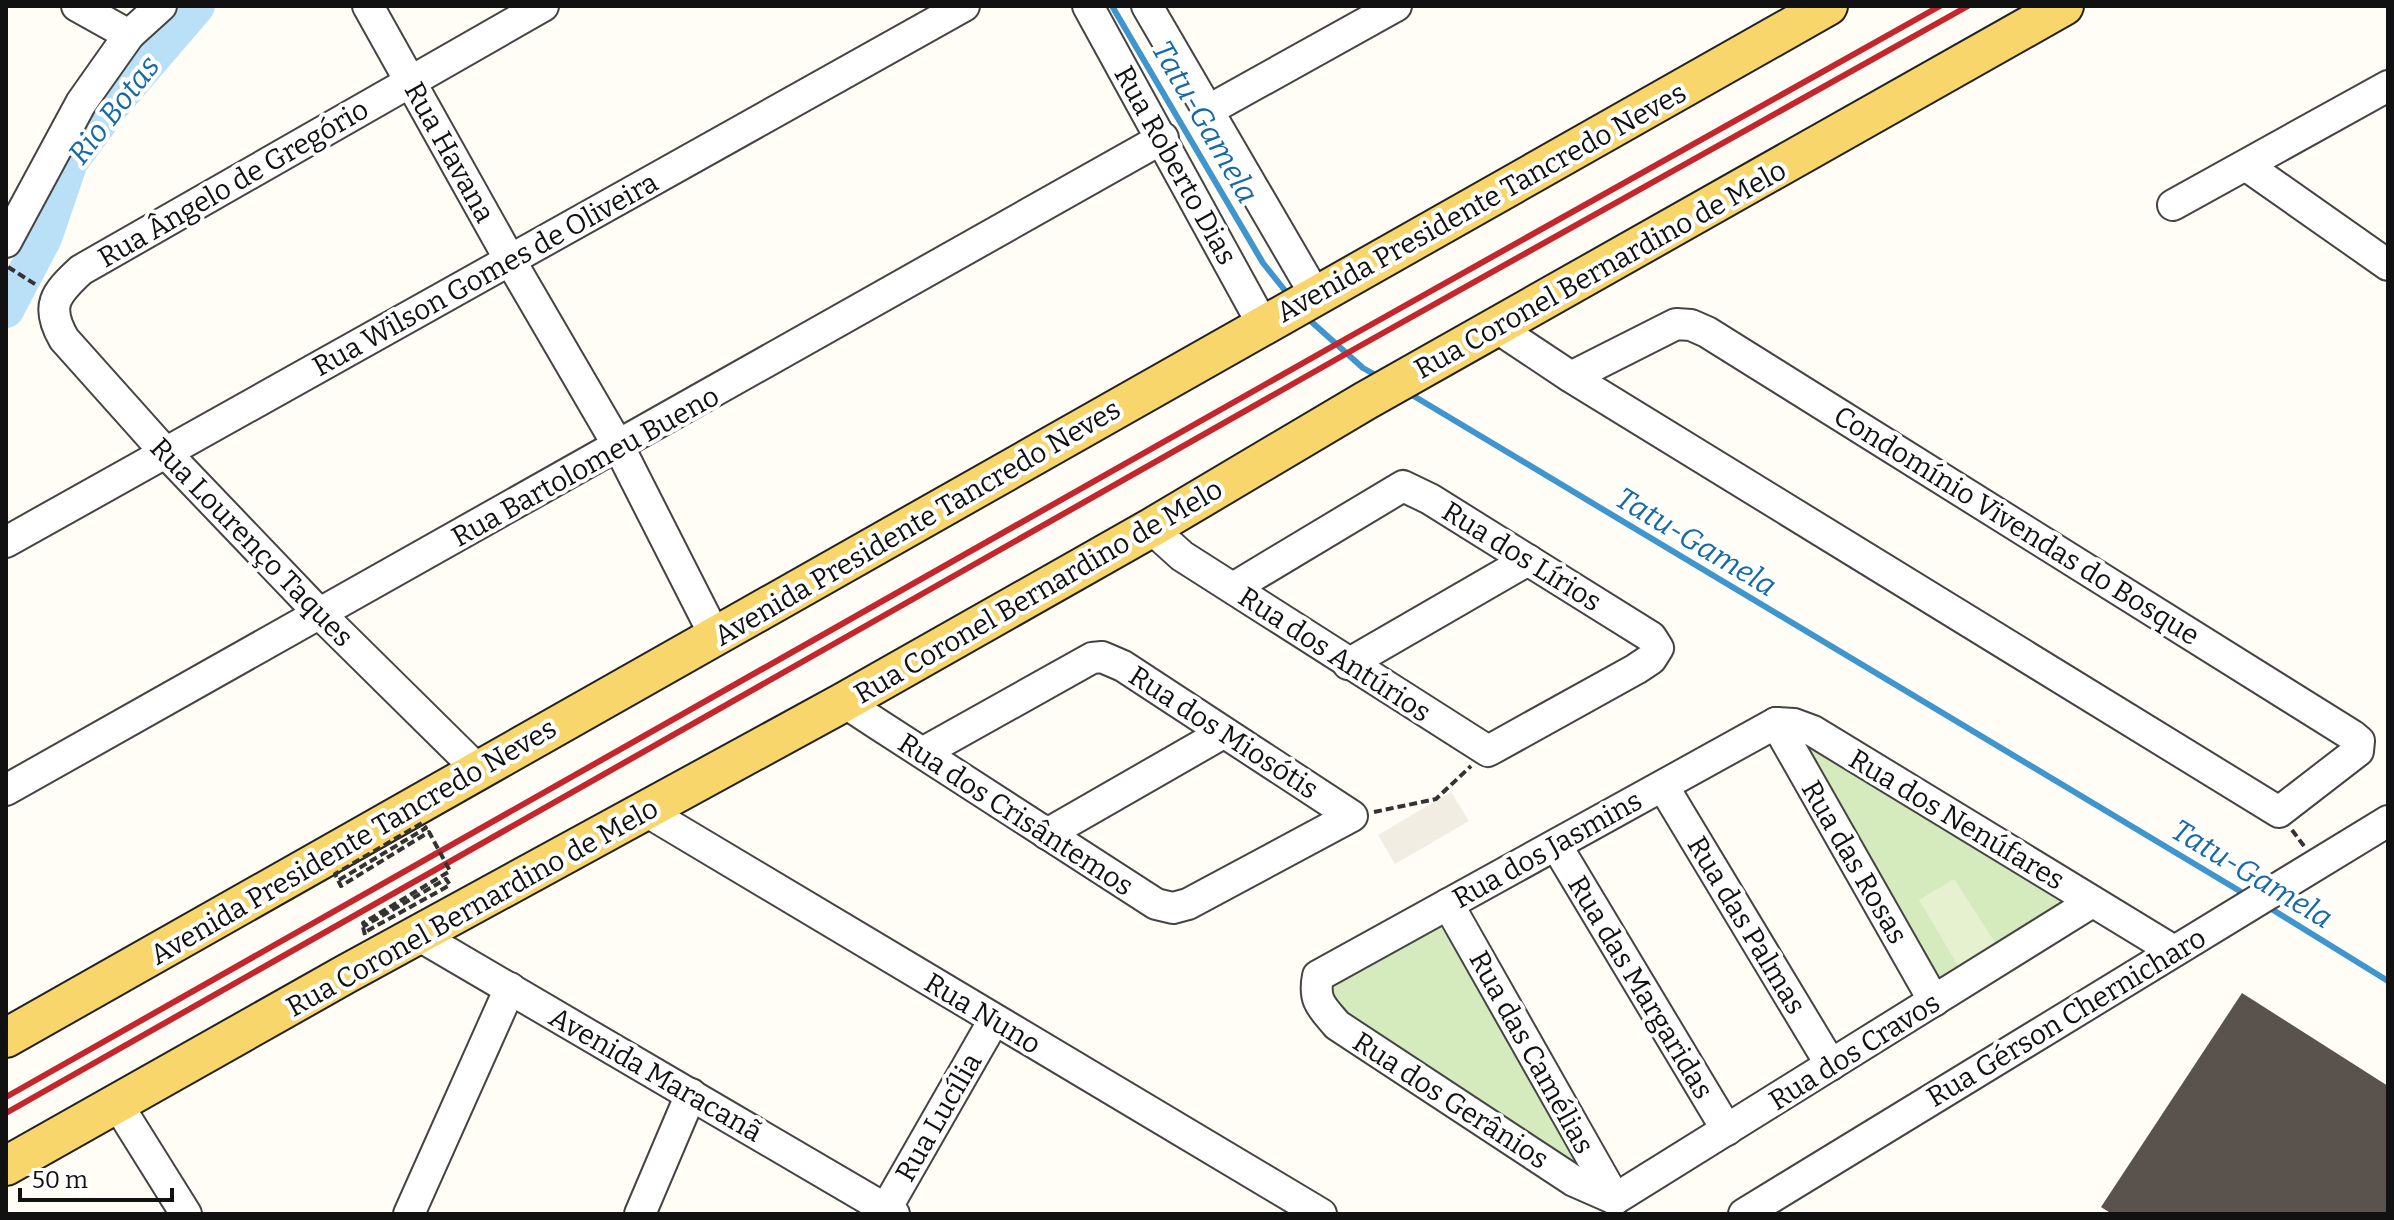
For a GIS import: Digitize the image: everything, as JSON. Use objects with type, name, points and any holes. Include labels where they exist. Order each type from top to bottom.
[{"type":"main road","name":"Avenida Presidente Tancredo Neves","points":[[6,1038],[1828,6]]},
{"type":"main road","name":"Rua Coronel Bernardino de Melo","points":[[6,1166],[116,1102],[844,702],[1151,528],[1421,369],[2064,6]]},
{"type":"street","points":[[77,6],[129,35]]},
{"type":"street","points":[[6,242],[81,103],[129,35],[161,6]]},
{"type":"street","name":"Rua Havana","points":[[368,6],[619,447],[715,636]]},
{"type":"street","name":"Rua Ângelo de Gregório","points":[[56,297],[81,270],[543,6]]},
{"type":"street","name":"Rua Wilson Gomes de Oliveira","points":[[6,542],[964,6]]},
{"type":"street","name":"Rua Roberto Dias","points":[[1088,6],[1266,323]]},
{"type":"street","name":"Rua Roberto Dias","points":[[1147,6],[1312,298]]},
{"type":"street","points":[[1207,111],[1396,6]]},
{"type":"street","points":[[2173,205],[2388,86]]},
{"type":"street","name":"Rua Bartolomeu Bueno","points":[[6,790],[1163,138]]},
{"type":"street","points":[[2247,166],[2388,265]]},
{"type":"street","name":"Rua Lourenço Taques","points":[[56,297],[52,311],[64,339],[165,452],[320,614],[478,770]]},
{"type":"street","name":"Condomínio Vivendas do Bosque","points":[[1571,377],[1676,324],[1691,325],[1707,332],[2359,741],[2358,751],[2353,757],[2279,812]]},
{"type":"street","points":[[1496,327],[1571,377],[2279,812]]},
{"type":"street","name":"Rua dos Lírios","points":[[1233,588],[1403,486],[1430,499],[1651,637],[1658,648],[1651,659],[1488,751]]},
{"type":"street","name":"Rua dos Antúrios","points":[[1151,528],[1182,556],[1488,751]]},
{"type":"street","points":[[1348,664],[1528,560]]},
{"type":"street","name":"Rua dos Miosótis","points":[[922,753],[1092,658],[1102,657],[1123,666],[1352,816]]},
{"type":"street","name":"Rua dos Crisântemos","points":[[844,702],[1156,904],[1173,908],[1188,904],[1352,816]]},
{"type":"street","name":"Rua dos Jasmins","points":[[1318,976],[1776,723]]},
{"type":"street","name":"Rua dos Nenúfares","points":[[1776,723],[1794,724],[1813,731],[2174,951]]},
{"type":"street","name":"Rua das Rosas","points":[[1776,723],[1934,1001]]},
{"type":"street","points":[[1047,834],[1223,733]]},
{"type":"street","name":"Rua das Palmas","points":[[1663,786],[1831,1065]]},
{"type":"street","name":"Rua Nuno","points":[[646,811],[1321,1214]]},
{"type":"street","name":"Rua Gérson Chernicharo","points":[[1744,1214],[2388,821]]},
{"type":"street","name":"Rua das Margaridas","points":[[1556,845],[1727,1130]]},
{"type":"street","name":"Rua dos Cravos","points":[[1615,1199],[2092,902]]},
{"type":"street","name":"Rua das Camélias","points":[[1448,904],[1615,1199]]},
{"type":"street","name":"Avenida Maracanã","points":[[418,935],[887,1212]]},
{"type":"street","name":"Rua dos Gerânios","points":[[1318,976],[1315,992],[1321,1006],[1337,1025],[1574,1181],[1615,1199]]},
{"type":"street","points":[[409,1214],[510,988]]},
{"type":"street","name":"Rua Lucília","points":[[887,1212],[994,1020]]},
{"type":"street","points":[[640,1214],[691,1094]]},
{"type":"street","points":[[116,1102],[186,1214]]},
{"type":"path","points":[[6,266],[56,297]]},
{"type":"path","points":[[1352,816],[1436,799],[1488,751]]},
{"type":"path","points":[[2279,812],[2317,864]]},
{"type":"path","points":[[339,880],[426,828],[422,823],[335,874],[341,886],[429,832],[450,871],[363,923],[367,931],[450,885],[446,879],[366,925],[363,927]]},
{"type":"green space","points":[[1792,727],[2085,902],[1936,992]]},
{"type":"green space","points":[[1954,879],[1998,947],[1960,969],[1919,900]]},
{"type":"green space","points":[[1446,909],[1605,1196],[1343,1021],[1321,993]]},
{"type":"shaded area","points":[[1451,792],[1469,821],[1395,864],[1378,835]]},
{"type":"building","points":[[2242,993],[2388,1086],[2388,1214],[2112,1214],[2101,1207]]},
{"type":"waterway","name":"Rio Botas","points":[[6,310],[44,238],[70,162],[112,105],[197,6]]},
{"type":"waterway","name":"Tatu-Gamela","points":[[1112,6],[1263,263],[1291,298]]},
{"type":"waterway","name":"Tatu-Gamela","points":[[1305,316],[1363,368],[1379,377]]},
{"type":"waterway","name":"Tatu-Gamela","points":[[1407,392],[2248,896]]},
{"type":"waterway","name":"Tatu-Gamela","points":[[2265,905],[2388,981]]},
{"type":"railway","points":[[6,1097],[1940,6]]},
{"type":"railway","points":[[6,1113],[1358,347],[1968,6]]}]
